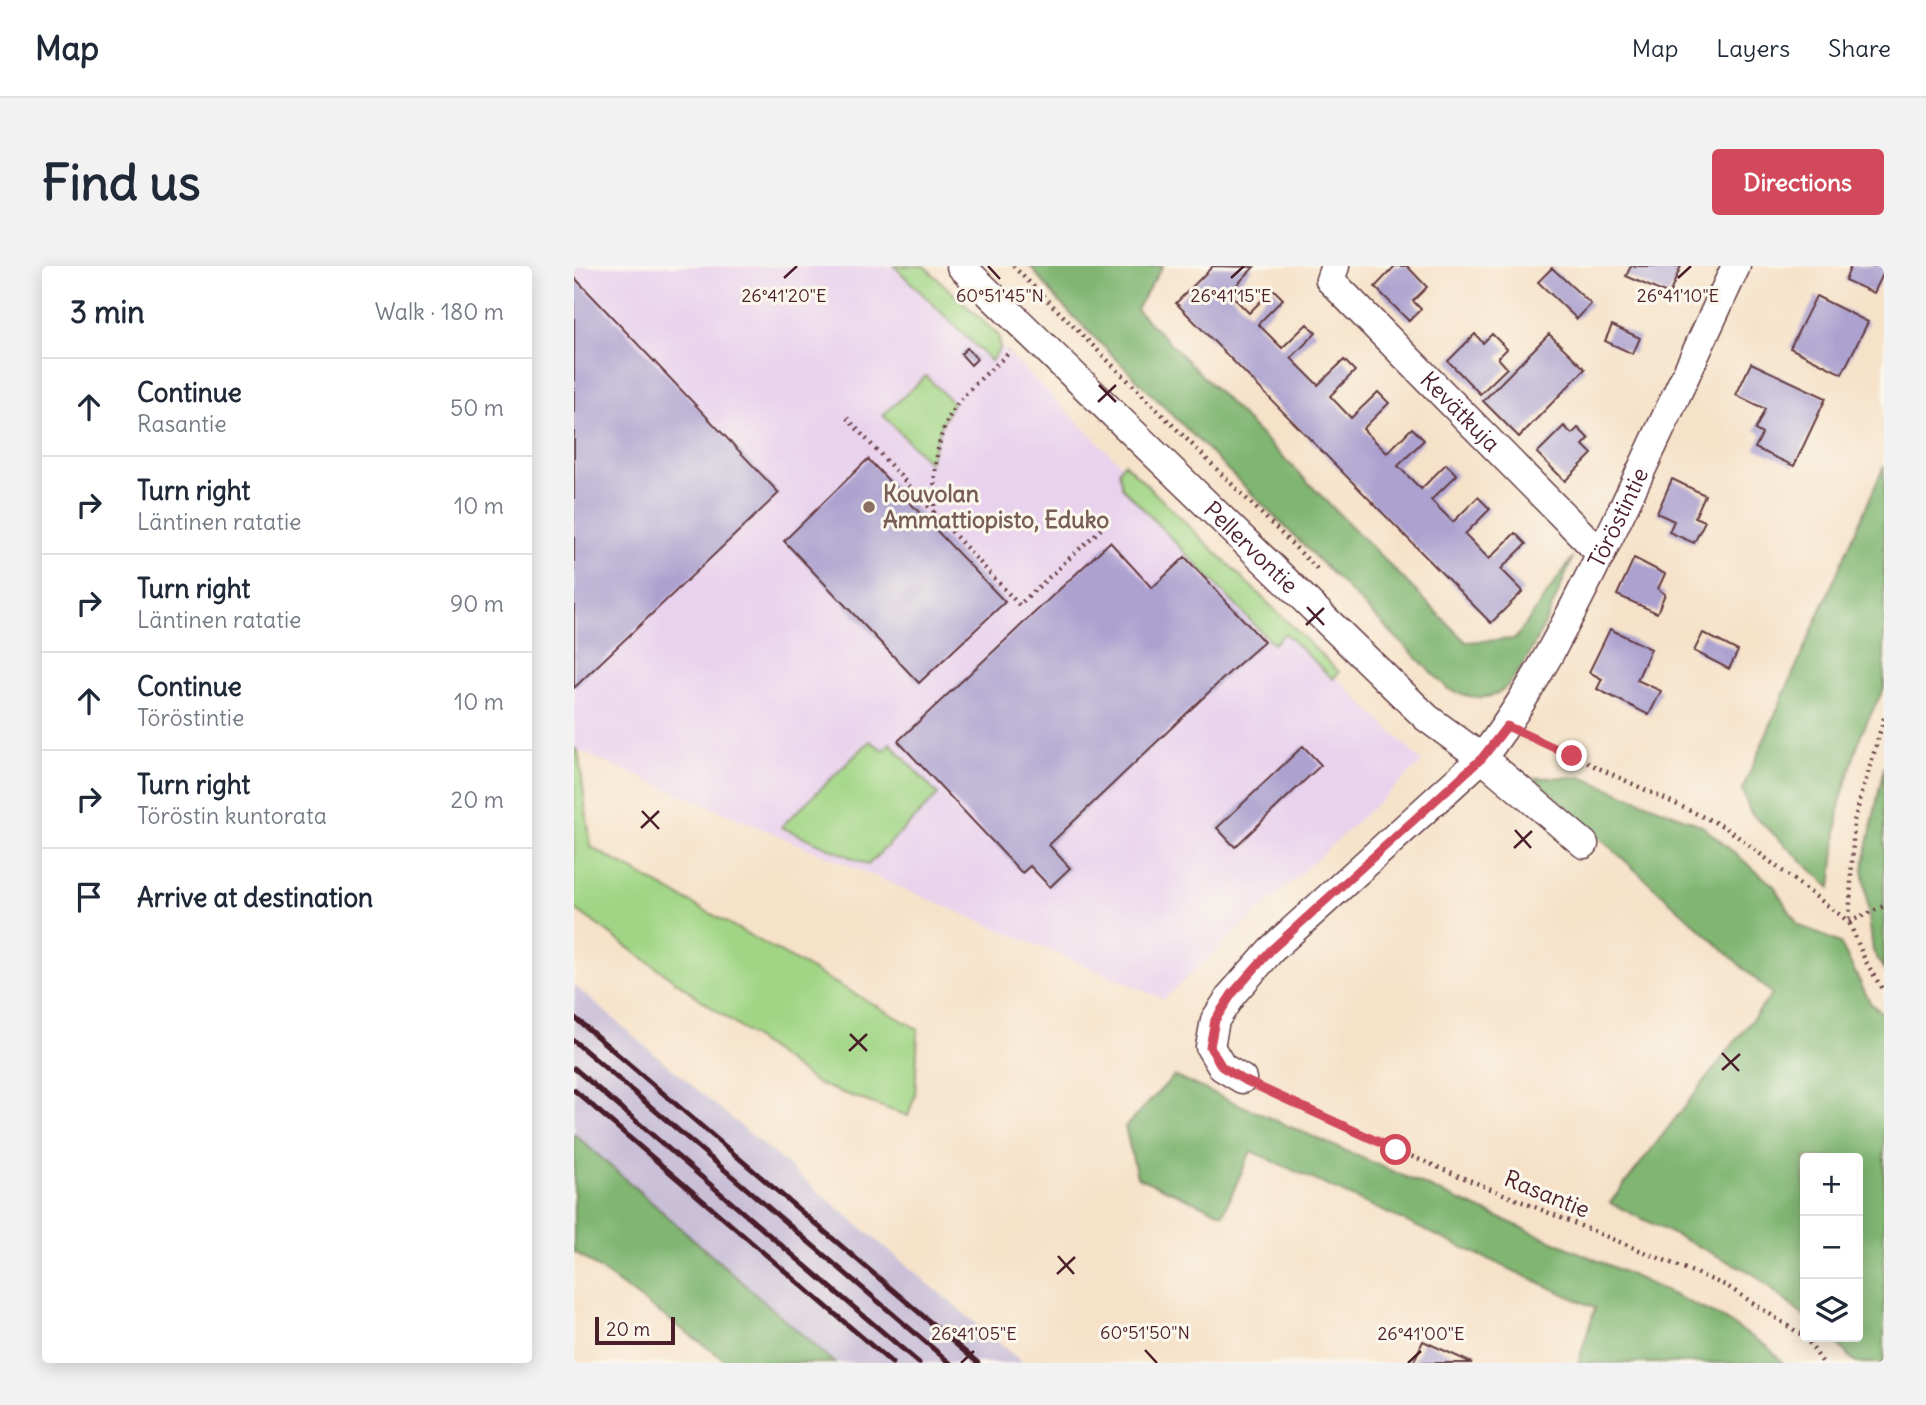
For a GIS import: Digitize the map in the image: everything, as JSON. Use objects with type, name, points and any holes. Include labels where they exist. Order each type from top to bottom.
[{"type":"street","name":"Pellervontie","points":[[961,266],[1427,718],[1482,758],[1584,844]]},
{"type":"street","name":"Kevätkuja","points":[[1335,266],[1330,280],[1601,554]]},
{"type":"street","name":"Töröstintie","points":[[1242,1079],[1222,1067],[1210,1047],[1215,1020],[1232,994],[1271,950],[1482,758],[1507,726],[1568,620],[1601,554],[1736,266]]},
{"type":"path","points":[[1013,266],[1321,573]]},
{"type":"path","points":[[934,513],[934,466],[948,421],[962,397],[1016,345]]},
{"type":"path","points":[[847,418],[1019,606],[1101,529]]},
{"type":"path","points":[[1884,718],[1854,821],[1849,922],[1865,960],[1884,992]]},
{"type":"path","points":[[1507,726],[1725,827],[1849,922]]},
{"type":"path","points":[[1849,922],[1884,906]]},
{"type":"path","name":"Rasantie","points":[[1242,1079],[1396,1150],[1727,1286],[1805,1337],[1823,1363]]},
{"type":"shaded area","name":"Kouvolan Ammattiopisto, Eduko","points":[[574,266],[920,266],[1422,762],[1164,999],[574,749]]},
{"type":"shaded area","points":[[574,985],[1023,1363],[834,1363],[574,1134]]},
{"type":"green space","points":[[894,266],[924,266],[999,336],[1000,349],[991,361]]},
{"type":"green space","points":[[1030,266],[1163,266],[1136,309],[1466,642],[1515,639],[1573,557],[1541,632],[1507,686],[1496,694],[1484,697],[1448,689],[1060,303]]},
{"type":"green space","points":[[926,376],[953,403],[942,423],[929,463],[883,415]]},
{"type":"green space","points":[[1124,463],[1339,672],[1333,679],[1285,633],[1273,644],[1122,487],[1119,470]]},
{"type":"green space","points":[[1884,466],[1884,688],[1861,734],[1840,802],[1831,888],[1750,812],[1742,790]]},
{"type":"green space","points":[[870,741],[884,750],[890,743],[938,795],[868,865],[781,827]]},
{"type":"green space","points":[[574,749],[578,750],[591,847],[918,1029],[915,1095],[908,1116],[818,1084],[574,908]]},
{"type":"green space","points":[[1884,766],[1884,970],[1873,951],[1863,868]]},
{"type":"green space","points":[[1581,777],[1701,825],[1774,886],[1798,925],[1840,943],[1871,1004],[1884,1014],[1884,1363],[1856,1363],[1835,1342],[1863,1342],[1863,1153],[1800,1153],[1800,1313],[1752,1273],[1610,1203],[1772,994],[1534,778]]},
{"type":"green space","points":[[1174,1076],[1633,1276],[1718,1316],[1767,1346],[1783,1363],[1578,1363],[1595,1308],[1251,1151],[1223,1214],[1137,1177],[1125,1127]]},
{"type":"green space","points":[[574,1134],[834,1363],[729,1363],[574,1251]]},
{"type":"building","points":[[1213,266],[1254,267],[1229,293],[1249,313],[1273,289],[1283,299],[1258,324],[1282,348],[1307,324],[1316,333],[1291,358],[1318,385],[1344,360],[1355,371],[1330,396],[1351,418],[1378,392],[1389,403],[1363,429],[1387,453],[1412,428],[1424,440],[1398,466],[1421,489],[1446,464],[1457,475],[1431,500],[1453,522],[1478,497],[1490,509],[1465,534],[1489,559],[1515,533],[1526,544],[1501,569],[1523,591],[1491,623],[1176,303]]},
{"type":"building","points":[[1395,266],[1407,266],[1427,287],[1413,301],[1421,309],[1409,321],[1375,287]]},
{"type":"building","points":[[1631,266],[1681,266],[1669,295],[1626,276]]},
{"type":"building","points":[[1851,266],[1884,266],[1874,293],[1845,280]]},
{"type":"building","points":[[1552,268],[1591,304],[1577,319],[1538,282]]},
{"type":"building","points":[[574,277],[779,493],[574,688]]},
{"type":"building","points":[[1816,296],[1868,322],[1842,374],[1790,348]]},
{"type":"building","points":[[1612,325],[1640,338],[1633,354],[1605,341]]},
{"type":"building","points":[[1475,334],[1483,343],[1492,334],[1507,349],[1498,358],[1507,368],[1480,394],[1448,361]]},
{"type":"building","points":[[1549,334],[1585,369],[1519,437],[1483,401]]},
{"type":"building","points":[[967,348],[977,359],[971,365],[961,354]]},
{"type":"building","points":[[1751,363],[1826,398],[1794,466],[1755,448],[1762,434],[1755,430],[1765,409],[1736,395]]},
{"type":"building","points":[[1564,426],[1572,434],[1578,428],[1589,439],[1583,445],[1592,454],[1565,481],[1537,453]]},
{"type":"building","points":[[868,459],[1005,602],[919,683],[784,541]]},
{"type":"building","points":[[1672,479],[1705,495],[1695,517],[1705,521],[1694,543],[1669,532],[1674,521],[1657,513]]},
{"type":"building","points":[[1110,542],[1152,588],[1185,557],[1264,642],[1049,845],[1070,868],[1050,887],[1030,866],[1022,873],[898,741]]},
{"type":"building","points":[[1634,558],[1665,574],[1658,589],[1665,594],[1657,613],[1617,595]]},
{"type":"building","points":[[1610,629],[1651,649],[1637,680],[1661,691],[1649,715],[1597,689],[1602,679],[1589,672]]},
{"type":"building","points":[[1703,633],[1738,651],[1729,669],[1694,651]]},
{"type":"building","points":[[1303,746],[1321,765],[1235,847],[1217,828]]},
{"type":"building","points":[[1423,1341],[1472,1363],[1413,1363]]},
{"type":"railway","points":[[574,1017],[978,1363]]},
{"type":"railway","points":[[574,1041],[950,1363]]},
{"type":"railway","points":[[574,1068],[919,1363]]},
{"type":"railway","points":[[574,1090],[892,1363]]},
{"type":"place","name":"Kouvolan Ammattiopisto, Eduko","points":[[869,507]]},
{"type":"route","points":[[1396,1150],[1242,1079],[1222,1067],[1210,1047],[1215,1020],[1232,994],[1271,950],[1482,758],[1507,726],[1572,756]]}]
